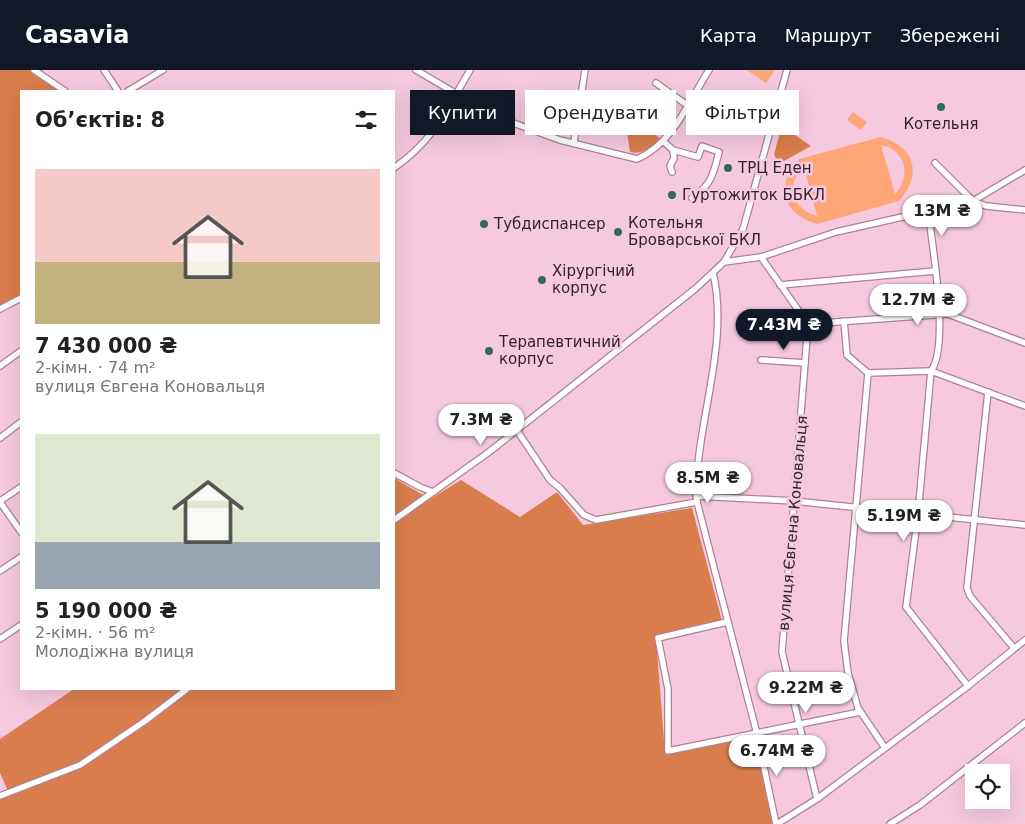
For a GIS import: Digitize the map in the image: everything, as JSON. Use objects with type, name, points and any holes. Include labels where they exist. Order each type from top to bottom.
[{"type":"street","points":[[34,70],[64,90]]},
{"type":"street","points":[[104,70],[117,90]]},
{"type":"street","points":[[130,90],[163,70]]},
{"type":"street","points":[[416,70],[452,90]]},
{"type":"street","points":[[459,90],[470,70]]},
{"type":"street","points":[[574,142],[585,70]]},
{"type":"street","points":[[696,90],[709,70]]},
{"type":"street","points":[[395,519],[462,473],[713,273],[724,262],[743,228],[787,70]]},
{"type":"street","points":[[656,84],[686,104]]},
{"type":"street","points":[[515,124],[560,140],[637,159],[648,154],[664,142],[686,107]]},
{"type":"street","points":[[395,167],[431,135]]},
{"type":"street","points":[[664,142],[673,150],[698,157],[702,146],[719,152],[711,181],[706,188],[692,198]]},
{"type":"street","points":[[672,172],[670,166],[674,158],[673,150]]},
{"type":"street","points":[[935,163],[973,201],[986,206],[1025,210]]},
{"type":"street","points":[[724,262],[761,257],[836,232],[973,201],[1025,170]]},
{"type":"street","points":[[928,210],[938,314],[938,355],[936,363],[931,370],[918,514],[906,607],[968,686]]},
{"type":"street","points":[[761,257],[808,324],[938,314],[955,316],[1025,343]]},
{"type":"street","points":[[780,285],[935,271]]},
{"type":"street","points":[[713,273],[716,287],[718,320],[697,472],[697,499],[757,734],[777,824],[817,799],[968,686],[1025,640]]},
{"type":"street","points":[[0,309],[20,299]]},
{"type":"street","points":[[844,322],[847,355],[868,373],[931,370],[1025,406]]},
{"type":"street","name":"вулиця Євгена Коновальця","points":[[808,324],[782,652],[817,799]]},
{"type":"street","points":[[0,366],[20,352]]},
{"type":"street","points":[[761,360],[805,362]]},
{"type":"street","points":[[868,373],[844,641],[851,689],[860,712],[885,748]]},
{"type":"street","points":[[988,392],[967,588],[970,596],[1014,648]]},
{"type":"street","points":[[0,438],[20,423]]},
{"type":"street","points":[[516,429],[550,480],[560,488],[584,515],[596,520],[697,499],[794,501],[1025,525]]},
{"type":"street","points":[[395,474],[432,493]]},
{"type":"street","points":[[20,488],[0,501],[20,531]]},
{"type":"street","points":[[0,572],[20,558]]},
{"type":"street","points":[[727,622],[658,638],[668,689],[668,750],[799,726],[860,712]]},
{"type":"street","points":[[0,639],[20,626]]},
{"type":"street","points":[[0,796],[80,765],[145,721],[186,690]]},
{"type":"street","points":[[890,824],[920,805],[1025,723]]},
{"type":"shaded area","points":[[0,70],[34,70],[64,90],[20,90],[20,295],[0,306]]},
{"type":"shaded area","points":[[747,70],[775,70],[766,83]]},
{"type":"shaded area","points":[[853,112],[867,122],[861,130],[847,120]]},
{"type":"shaded area","points":[[627,135],[656,135],[661,139],[643,151],[630,152]]},
{"type":"shaded area","points":[[779,135],[795,135],[811,146],[784,161],[777,161],[774,154]]},
{"type":"shaded area","points":[[881,137],[893,141],[902,147],[912,163],[913,172],[907,191],[899,201],[817,224],[796,213],[786,198],[785,188],[787,179],[791,169],[799,159]],"holes":[[[881,145],[896,152],[904,165],[904,179],[895,194]],[[804,167],[817,216],[808,213],[802,208],[794,196],[794,181]]]},
{"type":"shaded area","points":[[395,479],[423,495],[427,501],[461,480],[520,517],[557,492],[583,525],[692,508],[722,621],[656,638],[665,753],[753,738],[775,824],[0,824],[0,794],[8,791],[0,773],[0,739],[73,690],[395,690]]},
{"type":"place","name":"Котельня","points":[[941,107]]},
{"type":"place","name":"ТРЦ Еден","points":[[728,168]]},
{"type":"place","name":"Гуртожиток ББКЛ","points":[[672,195]]},
{"type":"place","name":"Тубдиспансер","points":[[484,224]]},
{"type":"place","name":"Котельня Броварської БКЛ","points":[[618,232]]},
{"type":"place","name":"Хірургічий корпус","points":[[542,280]]},
{"type":"place","name":"Терапевтичний корпус","points":[[489,351]]}]
